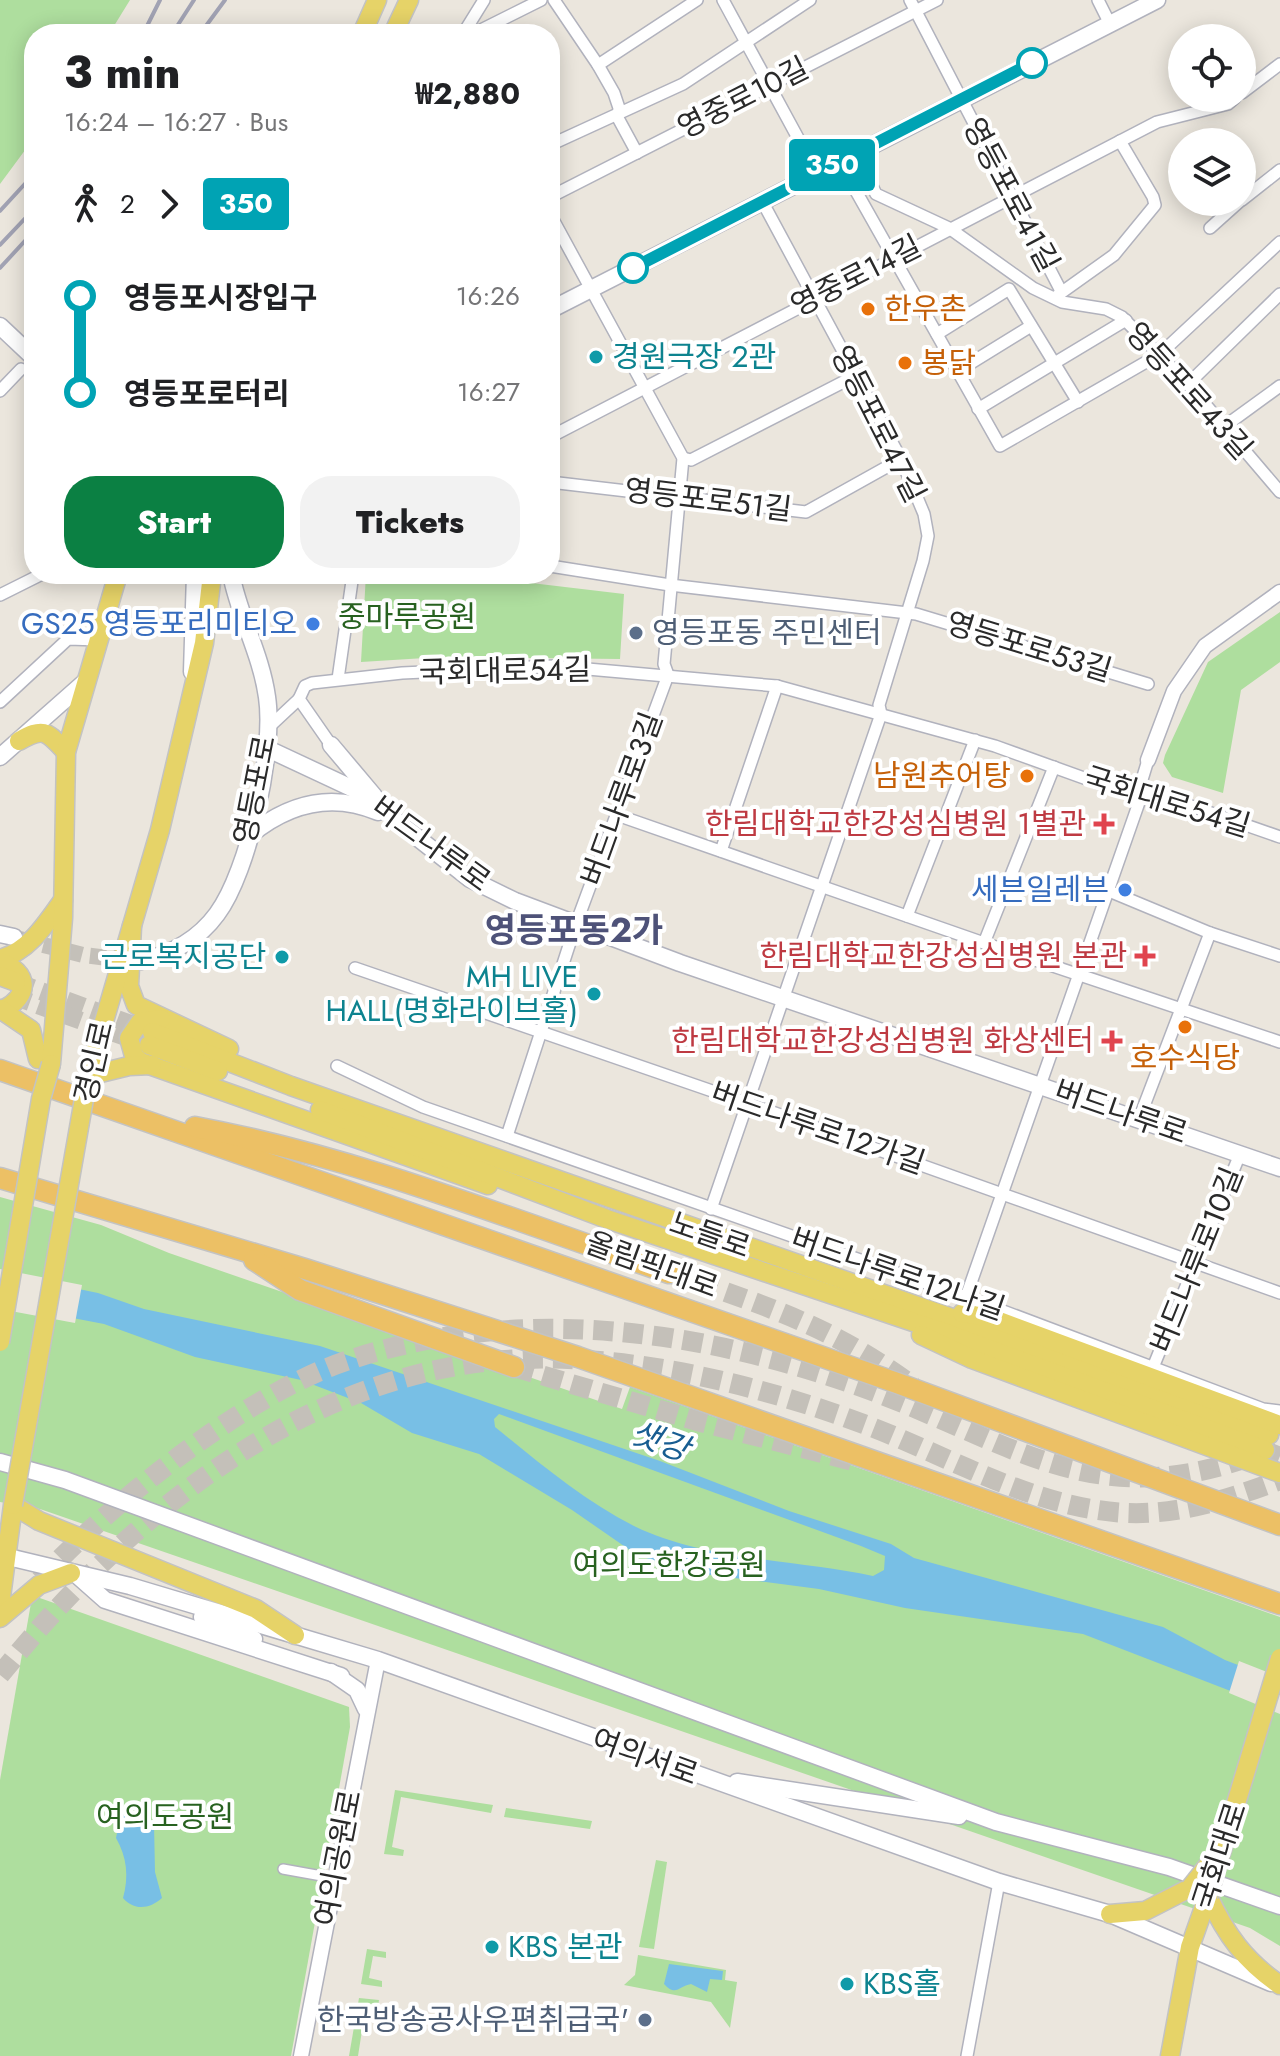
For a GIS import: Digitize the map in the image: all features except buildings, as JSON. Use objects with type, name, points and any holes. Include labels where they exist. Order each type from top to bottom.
[{"type":"highway","name":"올림픽대로","points":[[0,1070],[897,1383],[1280,1525]]},
{"type":"highway","points":[[142,1118],[242,1136],[386,1176],[669,1273]]},
{"type":"highway","points":[[0,1178],[578,1357],[1280,1604]]},
{"type":"highway","points":[[237,1249],[300,1290],[514,1367]]},
{"type":"main road","points":[[366,24],[377,0]]},
{"type":"main road","points":[[398,24],[409,0]]},
{"type":"main road","points":[[560,305],[1157,0]]},
{"type":"main road","points":[[0,326],[24,358]]},
{"type":"main road","name":"경인로","points":[[0,1342],[41,1099],[63,900],[66,752],[114,584]]},
{"type":"main road","points":[[191,689],[195,584]]},
{"type":"main road","name":"경인로","points":[[0,1605],[3,1556],[88,1076],[160,830],[207,629],[211,584]]},
{"type":"main road","name":"영등포로","points":[[141,961],[186,945],[211,922],[226,901],[250,835],[261,791],[269,727],[259,654],[234,584]]},
{"type":"main road","points":[[0,757],[87,680]]},
{"type":"main road","points":[[19,741],[44,732],[66,752]]},
{"type":"main road","points":[[308,770],[324,768],[331,760],[331,745]]},
{"type":"main road","points":[[331,745],[377,800]]},
{"type":"main road","name":"버드나루로","points":[[266,748],[377,800],[395,820],[470,879],[515,901],[783,999],[1280,1168]]},
{"type":"main road","points":[[250,835],[280,814],[313,802],[360,805],[395,820]]},
{"type":"main road","points":[[0,960],[14,955],[27,944],[63,900]]},
{"type":"main road","points":[[132,926],[131,995],[154,1032]]},
{"type":"main road","points":[[0,960],[21,974],[23,989],[18,1001],[5,994]]},
{"type":"main road","points":[[5,994],[31,1030],[45,1061]]},
{"type":"main road","points":[[154,1032],[140,1022],[129,1038],[134,1056],[152,1065],[454,1175],[607,1219]]},
{"type":"main road","name":"노들로","points":[[154,1032],[469,1138],[629,1208],[913,1304],[1276,1444]]},
{"type":"main road","name":"노들로","points":[[154,1032],[607,1219],[1276,1444]]},
{"type":"main road","points":[[88,1076],[129,1066],[152,1065]]},
{"type":"main road","points":[[0,1462],[65,1480],[996,1822],[1169,1867],[1280,1906]]},
{"type":"main road","points":[[13,1505],[39,1521],[256,1609],[295,1635]]},
{"type":"main road","name":"여의서로","points":[[3,1556],[130,1586],[378,1660],[999,1882],[1110,1914],[1280,1986]]},
{"type":"main road","points":[[0,1618],[39,1585],[74,1574],[105,1600],[341,1676]]},
{"type":"main road","points":[[130,1586],[341,1676],[357,1690],[366,1709]]},
{"type":"main road","name":"국회대로","points":[[1170,2056],[1190,1947],[1226,1842],[1280,1658]]},
{"type":"main road","points":[[699,1777],[996,1822]]},
{"type":"main road","points":[[1110,1914],[1145,1911],[1190,1888],[1226,1842]]},
{"type":"main road","points":[[1208,1896],[1222,1927],[1245,1958],[1280,1986]]},
{"type":"street","points":[[470,24],[484,0]]},
{"type":"street","points":[[493,24],[541,0]]},
{"type":"street","points":[[554,0],[614,93],[618,113],[637,153]]},
{"type":"street","points":[[598,65],[697,0]]},
{"type":"street","points":[[723,0],[772,84],[817,173]]},
{"type":"street","points":[[560,140],[683,84],[810,0]]},
{"type":"street","name":"영중로10길","points":[[560,192],[772,84],[913,5],[937,0]]},
{"type":"street","points":[[1098,0],[1110,24]]},
{"type":"street","name":"영등포로41길","points":[[913,5],[1058,294]]},
{"type":"street","points":[[1256,82],[1280,64]]},
{"type":"street","name":"영중로14길","points":[[560,432],[812,298],[1157,122],[1196,112]]},
{"type":"street","points":[[1058,294],[1114,255],[1155,205],[1120,141]]},
{"type":"street","name":"영등포로43길","points":[[856,153],[876,194],[949,228],[1033,288],[1106,309],[1126,320],[1188,384],[1279,489]]},
{"type":"street","points":[[839,161],[1000,446],[1160,354],[1280,242]]},
{"type":"street","points":[[1256,189],[1280,170]]},
{"type":"street","name":"영등포로47길","points":[[762,201],[901,459],[924,514],[928,536],[909,613]]},
{"type":"street","points":[[1210,228],[1223,216]]},
{"type":"street","points":[[560,232],[683,458],[664,664],[668,675]]},
{"type":"street","points":[[937,334],[1009,289],[1078,402]]},
{"type":"street","points":[[1188,384],[1280,294]]},
{"type":"street","points":[[978,409],[1126,320]]},
{"type":"street","points":[[958,371],[1031,326]]},
{"type":"street","points":[[0,391],[24,367]]},
{"type":"street","points":[[683,458],[691,460],[855,376]]},
{"type":"street","points":[[1225,426],[1280,386]]},
{"type":"street","name":"영등포로51길","points":[[560,483],[806,512],[901,459]]},
{"type":"street","name":"영등포로53길","points":[[560,568],[670,585],[909,613],[1007,638],[1148,684]]},
{"type":"street","points":[[1,594],[24,583]]},
{"type":"street","points":[[338,679],[352,584]]},
{"type":"street","points":[[966,1297],[1109,891],[1143,791],[1141,783],[1148,760],[1174,691],[1205,646],[1280,592]]},
{"type":"street","name":"영등포로53길","points":[[711,1209],[881,714],[879,705],[909,613]]},
{"type":"street","points":[[0,702],[68,639],[99,640]]},
{"type":"street","name":"국회대로54길","points":[[299,699],[305,686],[338,679],[554,666],[777,686],[975,740],[1120,791],[1143,791],[1280,837]]},
{"type":"street","name":"버드나루로3길","points":[[507,1136],[576,924],[668,675]]},
{"type":"street","points":[[721,851],[777,686]]},
{"type":"street","points":[[269,727],[299,699],[331,745]]},
{"type":"street","points":[[907,916],[975,740]]},
{"type":"street","name":"국회대로54길","points":[[984,943],[1054,767]]},
{"type":"street","points":[[617,815],[1280,1042]]},
{"type":"street","points":[[1109,891],[1210,933],[1280,956]]},
{"type":"street","points":[[1139,1119],[1210,933]]},
{"type":"street","name":"버드나루로12가길","points":[[355,968],[747,1103],[1280,1293]]},
{"type":"street","name":"버드나루로12나길","points":[[337,1066],[423,1107],[1154,1365],[1263,1409],[1276,1444]]},
{"type":"street","name":"버드나루로10길","points":[[1154,1365],[1240,1154]]},
{"type":"street","name":"여의공원로","points":[[301,2056],[333,1878],[378,1660]]},
{"type":"street","points":[[283,1869],[333,1878]]},
{"type":"street","points":[[967,2056],[999,1882]]},
{"type":"green space","points":[[0,0],[130,0],[115,24],[24,24],[24,152],[0,184]]},
{"type":"green space","name":"중마루공원","points":[[365,584],[540,584],[624,594],[620,659],[441,657],[361,662]]},
{"type":"green space","points":[[1280,612],[1280,662],[1241,690],[1223,793],[1172,777],[1163,763],[1165,755],[1208,662]]},
{"type":"green space","name":"여의도한강공원","points":[[0,1197],[101,1225],[169,1253],[622,1409],[630,1387],[1280,1617],[1280,1946],[1250,1928],[40,1509],[0,1502]]},
{"type":"green space","name":"여의도공원","points":[[37,1597],[349,1707],[350,1727],[291,2056],[0,2056],[0,1780],[31,1603]]},
{"type":"green space","points":[[395,1790],[493,1805],[491,1813],[401,1797],[392,1847],[404,1850],[403,1856],[384,1854]]},
{"type":"green space","points":[[506,1808],[592,1821],[590,1829],[504,1817]]},
{"type":"green space","points":[[656,1860],[667,1862],[654,1949],[639,1947]]},
{"type":"green space","points":[[367,1949],[386,1952],[386,1958],[373,1956],[369,1978],[382,1981],[382,1987],[361,1984]]},
{"type":"green space","points":[[638,1955],[726,1970],[725,1980],[737,1982],[730,2028],[711,2002],[624,1985],[635,1975]]},
{"type":"green space","points":[[359,1998],[379,2000],[378,2006],[366,2005],[358,2056],[349,2056]]},
{"type":"water","points":[[0,1273],[98,1293],[144,1309],[320,1346],[660,1461],[789,1511],[891,1544],[914,1558],[1163,1627],[1225,1660],[1280,1681],[1280,1710],[1083,1634],[905,1608],[819,1589],[688,1572],[637,1555],[572,1510],[479,1454],[412,1433],[361,1403],[301,1380],[195,1357],[104,1324],[0,1304]],"holes":[[[499,1414],[885,1556],[884,1570],[873,1576],[751,1558],[661,1537],[615,1516],[579,1493],[495,1427],[494,1419]]]},
{"type":"water","points":[[136,1812],[154,1824],[155,1872],[162,1898],[142,1907],[132,1905],[123,1898],[126,1867],[116,1838],[121,1813]]},
{"type":"water","points":[[669,1964],[723,1971],[722,1980],[710,1979],[707,1992],[691,1984],[672,1990],[664,1984]]},
{"type":"pier","points":[[0,1269],[82,1285],[75,1323],[0,1309]]},
{"type":"pier","points":[[1239,1661],[1280,1677],[1280,1714],[1229,1693]]},
{"type":"tunnel","points":[[20,939],[83,955],[134,961]]},
{"type":"tunnel","points":[[16,982],[150,1031]]},
{"type":"tunnel","points":[[13,996],[142,1043]]},
{"type":"tunnel","points":[[669,1273],[766,1307],[825,1332],[913,1386]]},
{"type":"tunnel","points":[[40,1580],[103,1518],[141,1486],[224,1424],[266,1398],[346,1361],[408,1344],[471,1333],[535,1329],[599,1330],[726,1348],[850,1383],[1011,1449],[1059,1465],[1107,1475],[1159,1477],[1216,1467],[1280,1445]]},
{"type":"tunnel","points":[[0,1675],[49,1617],[103,1562],[160,1511],[222,1465],[287,1426],[356,1394],[429,1372],[505,1360],[595,1361],[642,1366],[735,1384],[866,1425],[1027,1492],[1094,1509],[1128,1513],[1167,1511],[1225,1499],[1280,1480]]},
{"type":"tunnel","points":[[514,1367],[697,1421],[857,1462]]},
{"type":"tunnel","points":[[1265,1450],[1280,1456]]},
{"type":"railway","points":[[148,24],[160,0]]},
{"type":"railway","points":[[178,24],[194,0]]},
{"type":"railway","points":[[207,24],[225,0]]},
{"type":"railway","points":[[0,211],[24,185]]},
{"type":"railway","points":[[0,245],[24,220]]},
{"type":"railway","points":[[0,268],[24,242]]},
{"type":"bus line","name":"350","points":[[633,268],[1032,63]]},
{"type":"place","name":"한우촌","points":[[868,309]]},
{"type":"place","name":"경원극장 2관","points":[[596,357]]},
{"type":"place","name":"봉닭","points":[[905,363]]},
{"type":"place","name":"GS25 영등포리미티오","points":[[313,624]]},
{"type":"place","name":"영등포동 주민센터","points":[[636,633]]},
{"type":"place","name":"남원추어탕","points":[[1027,776]]},
{"type":"place","name":"한림대학교한강성심병원 1별관","points":[[1104,824]]},
{"type":"place","name":"세븐일레븐","points":[[1125,890]]},
{"type":"place","name":"한림대학교한강성심병원 본관","points":[[1145,956]]},
{"type":"place","name":"근로복지공단","points":[[282,957]]},
{"type":"place","name":"MH LIVE HALL(명화라이브홀)","points":[[594,994]]},
{"type":"place","name":"호수식당","points":[[1185,1027]]},
{"type":"place","name":"한림대학교한강성심병원 화상센터","points":[[1112,1041]]},
{"type":"place","name":"KBS 본관","points":[[492,1947]]},
{"type":"place","name":"KBS홀","points":[[847,1984]]},
{"type":"place","name":"한국방송공사우편취급국'","points":[[645,2020]]},
{"type":"district","name":"영등포동2가","points":[[574,930]]},
{"type":"water label","name":"샛강","points":[[660,1441]]}]
